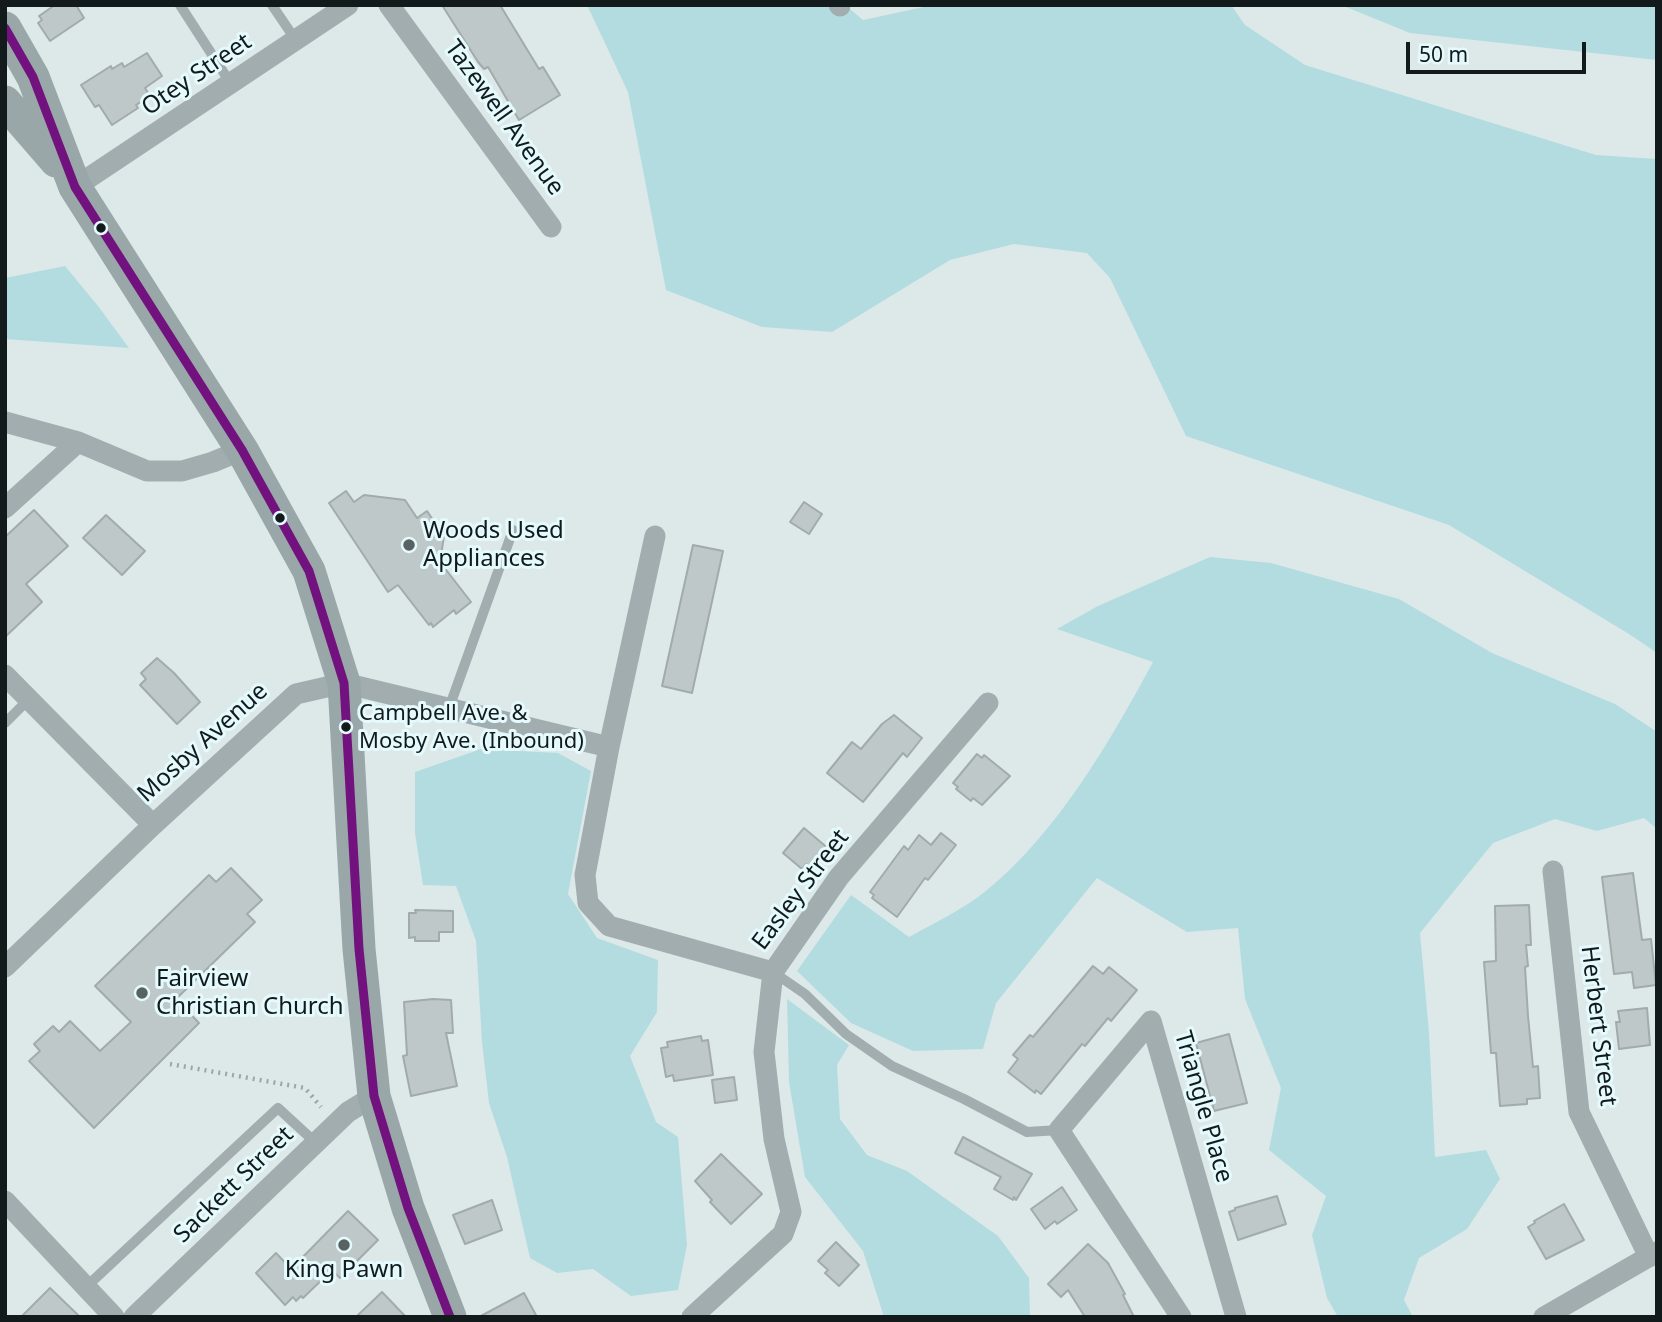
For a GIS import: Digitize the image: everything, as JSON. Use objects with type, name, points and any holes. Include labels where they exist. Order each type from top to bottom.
[{"type":"main road","points":[[5,28],[33,77],[72,182]]},
{"type":"main road","points":[[5,102],[72,182],[242,450],[309,571],[344,683],[359,948],[374,1096],[408,1208],[450,1317]]},
{"type":"street","name":"Otey Street","points":[[72,182],[231,84],[348,5]]},
{"type":"street","name":"Tazewell Avenue","points":[[388,5],[551,227]]},
{"type":"street","points":[[5,422],[78,442],[147,471],[182,471],[213,463],[242,450]]},
{"type":"street","points":[[5,508],[78,442]]},
{"type":"street","points":[[655,536],[609,747],[585,875],[589,903],[609,926],[773,972]]},
{"type":"street","points":[[5,675],[153,825]]},
{"type":"street","name":"Mosby Avenue","points":[[5,967],[153,825],[296,694],[344,683],[609,747]]},
{"type":"street","name":"Easley Street","points":[[692,1317],[783,1234],[791,1212],[774,1139],[764,1052],[773,972],[839,877],[988,703]]},
{"type":"street","name":"Herbert Street","points":[[1553,871],[1579,1112],[1653,1254]]},
{"type":"street","name":"Triangle Place","points":[[1059,1130],[1151,1021],[1236,1317]]},
{"type":"street","name":"Sackett Street","points":[[134,1317],[348,1112],[374,1096]]},
{"type":"street","points":[[1059,1130],[1181,1317]]},
{"type":"street","points":[[5,1201],[114,1317]]},
{"type":"street","points":[[1544,1317],[1653,1254]]},
{"type":"lane","points":[[180,5],[231,84]]},
{"type":"lane","points":[[272,5],[295,39]]},
{"type":"lane","points":[[449,708],[513,530]]},
{"type":"lane","points":[[5,723],[29,699]]},
{"type":"lane","points":[[773,972],[805,994],[846,1034],[892,1066],[1027,1132],[1059,1130]]},
{"type":"lane","points":[[86,1287],[278,1108],[316,1143]]},
{"type":"path","points":[[170,1063],[305,1088],[321,1107]]},
{"type":"shaded area","points":[[587,5],[845,5],[863,20],[933,5],[1231,5],[1245,25],[1305,65],[1596,155],[1657,159],[1657,653],[1449,525],[1186,436],[1110,278],[1087,253],[1014,244],[950,260],[832,332],[762,327],[666,290],[628,92]]},
{"type":"shaded area","points":[[1341,5],[1657,5],[1657,60],[1410,33]]},
{"type":"shaded area","points":[[65,266],[129,348],[5,339],[5,278]]},
{"type":"shaded area","points":[[1210,557],[1271,563],[1399,599],[1492,653],[1615,704],[1657,732],[1657,829],[1644,818],[1597,831],[1555,819],[1493,843],[1420,933],[1429,1032],[1435,1157],[1486,1150],[1500,1179],[1467,1229],[1419,1258],[1404,1300],[1413,1317],[1338,1317],[1327,1298],[1312,1235],[1326,1196],[1269,1150],[1281,1088],[1245,999],[1238,928],[1187,932],[1097,878],[996,1003],[983,1049],[913,1051],[851,1023],[797,971],[851,895],[909,937],[969,903],[1013,867],[1037,841],[1080,784],[1119,723],[1153,662],[1057,629],[1098,606]]},
{"type":"shaded area","points":[[481,749],[558,753],[591,771],[568,894],[597,938],[658,960],[657,1012],[630,1056],[656,1122],[678,1137],[687,1245],[678,1290],[631,1296],[593,1269],[557,1273],[530,1258],[507,1157],[489,1103],[476,941],[456,886],[423,885],[415,833],[415,772]]},
{"type":"shaded area","points":[[787,999],[849,1045],[837,1065],[840,1119],[867,1155],[907,1171],[998,1236],[1029,1278],[1030,1317],[884,1317],[863,1251],[805,1177],[789,1082]]},
{"type":"building","points":[[55,5],[76,5],[84,18],[50,41],[38,23],[42,20],[39,16]]},
{"type":"building","points":[[442,5],[500,5],[539,69],[543,67],[560,95],[519,120],[488,67],[484,69],[478,62]]},
{"type":"building","points":[[147,53],[162,76],[145,88],[150,96],[136,105],[138,108],[112,125],[99,105],[95,107],[81,85],[111,66],[112,69],[122,63],[124,67]]},
{"type":"building","points":[[346,491],[354,502],[364,495],[405,500],[417,518],[427,511],[444,536],[440,562],[471,602],[456,614],[454,610],[433,627],[398,585],[388,592],[329,503]]},
{"type":"building","points":[[804,502],[822,514],[809,534],[790,522]]},
{"type":"building","points":[[34,510],[68,546],[26,584],[42,602],[5,637],[5,537]]},
{"type":"building","points":[[106,515],[145,551],[122,575],[83,538]]},
{"type":"building","points":[[693,545],[723,551],[692,693],[662,686]]},
{"type":"building","points":[[157,658],[200,702],[177,724],[140,685],[146,679],[141,673]]},
{"type":"building","points":[[894,715],[922,738],[907,757],[903,753],[863,802],[827,773],[852,742],[861,749],[882,724]]},
{"type":"building","points":[[977,754],[982,758],[984,755],[1010,776],[982,805],[973,798],[971,801],[956,789],[958,787],[953,783]]},
{"type":"building","points":[[804,828],[830,850],[814,868],[806,864],[802,869],[783,853]]},
{"type":"building","points":[[941,833],[956,845],[928,880],[925,878],[897,917],[872,898],[874,895],[870,892],[904,846],[908,850],[919,835],[931,845]]},
{"type":"building","name":"Fairview Christian Church","points":[[231,868],[262,900],[247,914],[255,922],[176,999],[199,1023],[94,1128],[29,1061],[40,1051],[34,1044],[53,1026],[59,1032],[70,1021],[100,1051],[131,1022],[95,986],[209,875],[216,882]]},
{"type":"building","points":[[1633,873],[1642,940],[1651,939],[1656,985],[1634,988],[1632,972],[1614,974],[1602,877]]},
{"type":"building","points":[[1529,905],[1531,945],[1526,945],[1528,966],[1525,967],[1533,1067],[1538,1066],[1540,1098],[1527,1099],[1527,1104],[1500,1106],[1496,1053],[1491,1053],[1484,962],[1496,961],[1495,906]]},
{"type":"building","points":[[415,910],[453,911],[453,932],[439,932],[439,941],[415,941],[415,937],[409,938],[409,913],[416,913]]},
{"type":"building","points":[[1093,966],[1103,974],[1109,967],[1137,990],[1111,1021],[1108,1018],[1085,1046],[1082,1044],[1041,1094],[1036,1090],[1035,1093],[1008,1072],[1018,1059],[1013,1055],[1030,1035],[1033,1037]]},
{"type":"building","points":[[451,1000],[453,1033],[446,1033],[457,1086],[411,1096],[403,1056],[407,1055],[404,1002]]},
{"type":"building","points":[[1647,1008],[1650,1045],[1619,1049],[1616,1022],[1620,1022],[1618,1011]]},
{"type":"building","points":[[1229,1034],[1247,1103],[1214,1111],[1196,1043]]},
{"type":"building","points":[[701,1036],[702,1041],[708,1040],[713,1075],[674,1081],[673,1075],[666,1077],[661,1048],[668,1047],[667,1042]]},
{"type":"building","points":[[734,1077],[737,1100],[715,1103],[712,1080]]},
{"type":"building","points":[[963,1137],[1032,1174],[1016,1200],[994,1189],[1001,1177],[955,1153]]},
{"type":"building","points":[[721,1154],[762,1194],[731,1224],[695,1181]]},
{"type":"building","points":[[1062,1187],[1077,1210],[1045,1229],[1031,1209]]},
{"type":"building","points":[[1277,1196],[1286,1224],[1238,1240],[1229,1212]]},
{"type":"building","points":[[492,1200],[502,1230],[465,1244],[453,1215]]},
{"type":"building","points":[[1564,1204],[1584,1240],[1546,1259],[1528,1227]]},
{"type":"building","points":[[348,1211],[378,1240],[340,1278],[332,1270],[303,1298],[301,1296],[296,1301],[293,1297],[285,1305],[256,1273],[276,1253],[291,1269]]},
{"type":"building","points":[[836,1242],[859,1265],[839,1286],[825,1273],[828,1270],[818,1261]]},
{"type":"building","points":[[1088,1244],[1108,1263],[1134,1317],[1085,1317],[1068,1290],[1061,1297],[1048,1284]]},
{"type":"building","points":[[50,1288],[80,1317],[21,1317]]},
{"type":"building","points":[[382,1292],[406,1317],[356,1317]]},
{"type":"building","points":[[524,1293],[537,1317],[479,1317]]},
{"type":"transit line","points":[[5,28],[33,77],[75,187],[242,450],[309,571],[344,683],[359,949],[374,1096],[408,1208],[450,1317]]},
{"type":"place","name":"Woods Used Appliances","points":[[409,545]]},
{"type":"place","name":"Campbell Ave. & Mosby Ave. (Inbound)","points":[[346,727]]},
{"type":"place","name":"Fairview Christian Church","points":[[142,993]]},
{"type":"place","name":"King Pawn","points":[[344,1245]]}]
